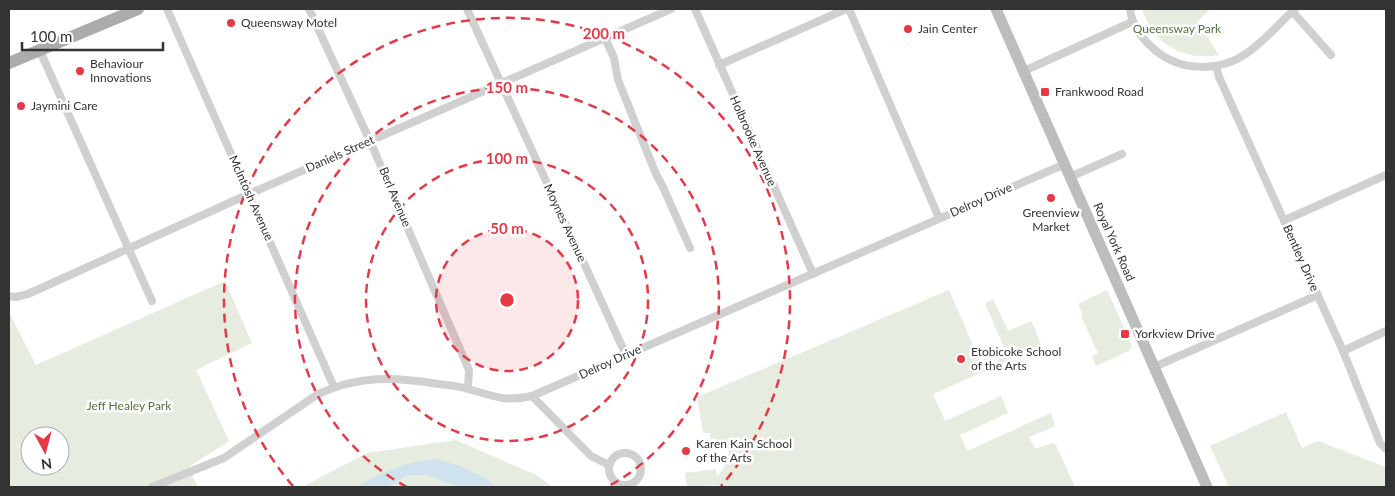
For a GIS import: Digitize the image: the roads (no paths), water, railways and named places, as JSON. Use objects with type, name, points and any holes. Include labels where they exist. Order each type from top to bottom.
[{"type":"main road","points":[[9,63],[40,51],[123,12],[138,9]]},
{"type":"main road","name":"Royal York Road","points":[[996,9],[1207,487]]},
{"type":"street","name":"McIntosh Avenue","points":[[167,9],[334,387]]},
{"type":"street","name":"Berl Avenue","points":[[310,9],[370,141],[469,370],[468,389]]},
{"type":"street","name":"Moynes Avenue","points":[[467,9],[626,355]]},
{"type":"street","name":"Daniels Street","points":[[9,296],[16,297],[28,294],[249,194],[671,9]]},
{"type":"street","name":"Holbrooke Avenue","points":[[695,9],[812,274]]},
{"type":"street","points":[[719,65],[847,9],[939,218]]},
{"type":"street","points":[[1130,9],[1132,22],[1144,39],[1164,57],[1190,66],[1216,66],[1231,62],[1246,54],[1294,10],[1331,55]]},
{"type":"street","points":[[1024,70],[1132,22]]},
{"type":"street","points":[[605,38],[614,58],[618,80],[690,248]]},
{"type":"street","points":[[40,51],[152,301]]},
{"type":"street","name":"Bentley Drive","points":[[1216,66],[1219,77],[1343,351],[1380,443],[1386,449]]},
{"type":"street","points":[[1070,177],[1122,154]]},
{"type":"street","name":"Delroy Drive","points":[[152,487],[224,458],[318,394],[334,387],[361,380],[395,378],[468,389],[498,398],[532,396],[1065,164]]},
{"type":"street","points":[[1285,220],[1386,175]]},
{"type":"street","points":[[1154,367],[1318,295]]},
{"type":"street","points":[[1343,351],[1386,331]]},
{"type":"street","points":[[532,396],[590,456],[609,465]]},
{"type":"street","points":[[624,452],[629,453],[634,455],[640,463],[640,474],[634,482],[623,485],[613,480],[610,476],[609,465],[614,456],[624,452]]},
{"type":"water","points":[[437,459],[469,470],[498,487],[460,487],[426,475],[407,475],[395,483],[383,487],[357,487],[395,468]]},
{"type":"place","name":"Queensway Motel","points":[[231,23]]},
{"type":"place","name":"Jain Center","points":[[908,29]]},
{"type":"place","name":"Behaviour Innovations","points":[[80,71]]},
{"type":"place","name":"Frankwood Road","points":[[1045,92]]},
{"type":"place","name":"Jaymini Care","points":[[21,106]]},
{"type":"place","name":"Greenview Market","points":[[1051,198]]},
{"type":"place","name":"Yorkview Drive","points":[[1125,334]]},
{"type":"place","name":"Etobicoke School of the Arts","points":[[961,359]]},
{"type":"place","name":"Karen Kain School of the Arts","points":[[686,451]]},
{"type":"park label","name":"Queensway Park","points":[[1177,29]]},
{"type":"park label","name":"Jeff Healey Park","points":[[129,406]]}]
